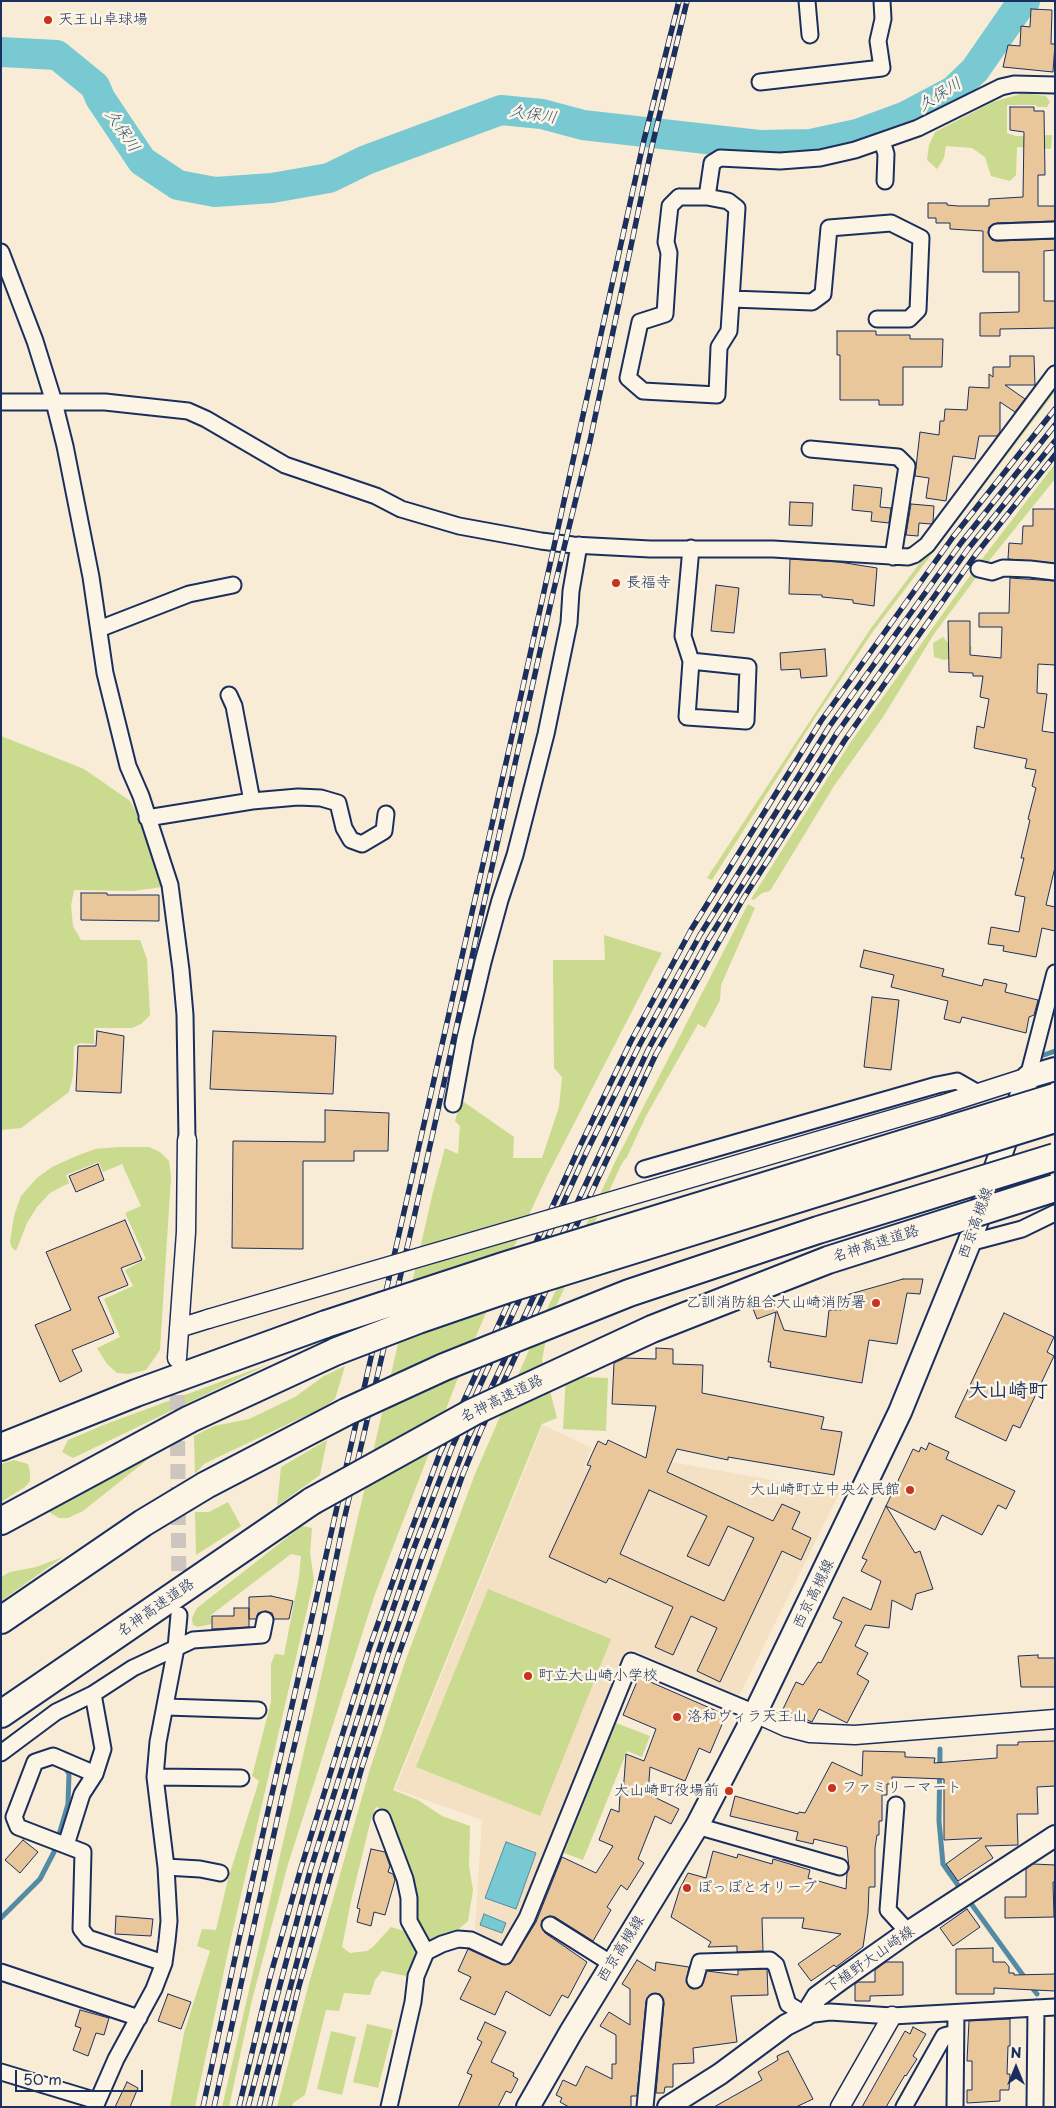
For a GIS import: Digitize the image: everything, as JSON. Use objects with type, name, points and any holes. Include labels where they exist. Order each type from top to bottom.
[{"type":"highway","points":[[1,1448],[136,1393],[326,1324],[506,1265],[1055,1097]]},
{"type":"highway","points":[[1,1521],[190,1419],[337,1351],[418,1320],[545,1277],[1055,1120]]},
{"type":"highway","name":"名神高速道路","points":[[1,1620],[127,1534],[206,1485],[346,1412],[444,1367],[629,1293],[818,1230],[1055,1157]]},
{"type":"highway","name":"名神高速道路","points":[[1,1714],[312,1501],[473,1412],[652,1329],[828,1260],[1055,1188]]},
{"type":"main road","points":[[1028,1077],[1055,1068]]},
{"type":"main road","name":"西京高槻線","points":[[528,2107],[612,1964],[697,1826],[755,1713],[900,1412],[969,1243],[1028,1077]]},
{"type":"main road","name":"下植野大山崎線","points":[[668,2107],[720,2074],[786,2025],[806,2015],[817,1997],[908,1932],[1055,1836]]},
{"type":"street","points":[[807,1],[810,35]]},
{"type":"street","points":[[760,82],[882,68],[878,41],[883,19],[882,1]]},
{"type":"street","points":[[707,197],[712,163],[720,158],[780,161],[820,158],[855,150],[918,128],[1001,87],[1014,84],[1055,85]]},
{"type":"street","points":[[882,141],[886,154],[885,180]]},
{"type":"street","points":[[679,197],[707,197],[728,201],[737,208],[729,331],[720,347],[717,395],[643,391],[628,378],[640,322],[665,314],[668,253],[666,242],[670,206],[679,197]]},
{"type":"street","points":[[732,298],[812,302],[823,294],[829,228],[891,224],[921,238],[918,310],[909,319],[877,319]]},
{"type":"street","points":[[997,232],[1055,230]]},
{"type":"street","points":[[1,252],[35,341],[54,402],[65,446],[91,577],[105,673],[128,766],[141,796],[170,885],[185,1015],[187,1140],[186,1232],[177,1358]]},
{"type":"street","points":[[1,402],[105,402],[188,411],[206,419],[285,465],[376,496],[401,510],[459,526],[541,541],[650,549],[774,549],[893,557],[914,556],[926,545],[1055,374]]},
{"type":"street","points":[[810,449],[898,457],[907,466],[893,557]]},
{"type":"street","points":[[453,1104],[465,1038],[483,962],[515,855],[546,734],[569,623],[576,545]]},
{"type":"street","points":[[691,548],[684,636],[691,661],[687,717],[746,722],[748,667],[691,661]]},
{"type":"street","points":[[979,569],[992,572],[1004,568],[1055,572]]},
{"type":"street","points":[[99,629],[189,594],[233,585]]},
{"type":"street","points":[[229,695],[234,706],[252,800]]},
{"type":"street","points":[[147,818],[252,800],[298,797],[321,798],[338,803],[344,828],[351,840],[362,844],[384,831],[386,814]]},
{"type":"street","points":[[179,1328],[941,1105],[1028,1077],[1055,973]]},
{"type":"street","points":[[644,1169],[937,1085],[956,1081],[978,1093]]},
{"type":"street","points":[[969,1243],[1022,1228],[1055,1213]]},
{"type":"street","points":[[1,2072],[96,2104],[116,2059],[154,1990],[164,1963],[169,1921],[166,1867],[155,1777],[158,1742],[176,1648],[179,1615]]},
{"type":"street","points":[[1,1753],[56,1712],[93,1694],[133,1668],[193,1640],[262,1635],[266,1620]]},
{"type":"street","points":[[389,2107],[413,2002],[416,1976],[426,1952],[442,1944],[458,1940],[471,1940],[505,1956],[527,1918],[631,1660],[786,1727],[810,1733],[855,1734],[1055,1719]]},
{"type":"street","points":[[66,1845],[82,1794],[95,1774],[103,1749],[93,1694]]},
{"type":"street","points":[[166,1707],[258,1710]]},
{"type":"street","points":[[95,1774],[53,1756],[35,1762],[14,1817],[18,1827],[83,1852],[81,1929],[88,1938],[164,1963]]},
{"type":"street","points":[[155,1777],[241,1778]]},
{"type":"street","points":[[896,1804],[888,1910],[908,1932]]},
{"type":"street","points":[[382,1818],[409,1898],[409,1921],[426,1952]]},
{"type":"street","points":[[697,1826],[840,1867]]},
{"type":"street","points":[[166,1867],[200,1869],[220,1873]]},
{"type":"street","points":[[550,1925],[612,1964]]},
{"type":"street","points":[[695,1980],[700,1962],[770,1960],[776,1965],[788,2004],[806,2015],[830,2012],[892,2016],[1055,2007]]},
{"type":"street","points":[[1,1972],[139,2018]]},
{"type":"street","points":[[645,2107],[655,2002]]},
{"type":"street","points":[[1035,2107],[1036,2008]]},
{"type":"street","points":[[955,2107],[956,2013]]},
{"type":"street","points":[[840,2107],[892,2016]]},
{"type":"street","points":[[904,2107],[944,2036],[955,2033]]},
{"type":"shaded area","name":"町立大山崎小学校","points":[[543,1425],[592,1448],[584,1466],[638,1491],[654,1459],[840,1492],[739,1696],[632,1650],[622,1657],[522,1919],[504,1945],[477,1937],[475,1928],[482,1820],[395,1789]]},
{"type":"green space","points":[[1024,93],[1046,96],[1050,102],[1047,107],[1007,105],[1007,133],[1016,136],[1052,135],[1051,149],[1017,147],[1016,175],[1010,181],[991,176],[985,157],[972,148],[946,146],[944,158],[937,169],[927,160],[929,145],[935,132],[993,102]]},
{"type":"green space","points":[[1055,383],[1055,392],[874,630],[815,718],[712,880],[707,878],[871,628]]},
{"type":"green space","points":[[1055,464],[1055,479],[984,567],[934,634],[883,717],[834,786],[770,891],[762,893],[754,900],[751,899],[850,743],[982,559]]},
{"type":"green space","points":[[943,637],[947,642],[967,643],[972,647],[971,654],[944,660],[934,657],[933,643]]},
{"type":"green space","points":[[1,736],[84,769],[130,801],[141,821],[162,887],[133,891],[74,890],[71,906],[73,926],[81,940],[140,940],[147,959],[150,1015],[141,1024],[132,1028],[94,1028],[94,1044],[80,1043],[74,1046],[73,1076],[69,1092],[21,1128],[1,1130]]},
{"type":"green space","points":[[748,904],[755,908],[721,985],[720,1000],[705,1028],[698,1024],[646,1116],[627,1157],[622,1163],[550,1319],[542,1360],[557,1418],[542,1424],[393,1790],[418,1800],[442,1816],[470,1826],[469,1866],[473,1890],[468,1921],[453,1934],[432,1943],[418,1919],[416,1897],[387,1812],[376,1807],[371,1819],[351,1901],[342,1947],[350,1953],[367,1951],[391,1927],[404,1931],[418,1951],[406,1976],[382,1971],[375,1980],[370,1995],[344,1993],[339,2011],[326,2010],[305,2095],[293,2103],[292,2107],[277,2107],[308,1987],[370,1769],[405,1662],[475,1474],[543,1318],[615,1162]]},
{"type":"green space","points":[[604,935],[662,953],[546,1178],[514,1247],[456,1383],[375,1594],[288,1864],[252,2000],[229,2107],[222,2107],[433,1192],[445,1148],[458,1154],[460,1126],[455,1121],[461,1100],[514,1137],[513,1158],[542,1158],[559,1107],[562,1077],[554,1068],[553,960],[605,960]]},
{"type":"green space","points":[[149,1147],[160,1152],[169,1161],[171,1177],[160,1350],[146,1370],[128,1374],[117,1373],[107,1364],[97,1348],[120,1337],[104,1299],[133,1286],[125,1270],[146,1259],[125,1213],[141,1206],[122,1164],[103,1172],[99,1162],[66,1175],[69,1183],[50,1193],[37,1207],[27,1223],[16,1251],[12,1248],[10,1242],[14,1216],[21,1196],[37,1178],[52,1167],[74,1157],[95,1149]]},
{"type":"green space","points":[[269,1364],[73,1458],[62,1452],[68,1440],[106,1424]]},
{"type":"green space","points":[[345,1366],[335,1399],[324,1407],[204,1464],[195,1474],[194,1436],[214,1426],[249,1419],[295,1397],[324,1376]]},
{"type":"green space","points":[[566,1376],[608,1378],[606,1431],[563,1429]]},
{"type":"green space","points":[[327,1440],[320,1475],[277,1506],[281,1467]]},
{"type":"green space","points":[[152,1456],[83,1511],[68,1518],[59,1518],[49,1512],[91,1485]]},
{"type":"green space","points":[[14,1460],[28,1464],[30,1481],[25,1487],[1,1502],[1,1464]]},
{"type":"green space","points":[[228,1502],[241,1526],[196,1555],[195,1512],[209,1512]]},
{"type":"green space","points":[[302,1526],[312,1528],[310,1553],[314,1580],[231,1938],[195,2107],[170,2107],[184,2033],[210,1951],[197,1946],[202,1929],[216,1930],[228,1879],[259,1781],[252,1776],[271,1702],[271,1664],[275,1654],[284,1655],[299,1577],[301,1556],[291,1554],[211,1615],[211,1624],[198,1627],[193,1625],[192,1618],[197,1608]]},
{"type":"green space","points":[[63,1557],[1,1601],[1,1577],[10,1572],[36,1567]]},
{"type":"green space","points":[[488,1589],[611,1639],[540,1816],[416,1767]]},
{"type":"green space","points":[[616,1723],[650,1736],[642,1757],[627,1751],[583,1860],[564,1853]]},
{"type":"green space","points":[[367,2024],[393,2030],[378,2088],[353,2082]]},
{"type":"green space","points":[[331,2031],[356,2037],[342,2095],[317,2089]]},
{"type":"water","points":[[506,1842],[536,1853],[516,1909],[485,1898]]},
{"type":"water","points":[[484,1914],[506,1923],[502,1933],[480,1925]]},
{"type":"building","points":[[1031,9],[1052,10],[1051,44],[1055,44],[1053,72],[1003,67],[1008,45],[1020,46],[1021,26],[1030,27]]},
{"type":"building","points":[[1010,107],[1034,107],[1034,111],[1044,111],[1045,175],[1038,175],[1038,206],[1055,206],[1055,221],[997,223],[989,227],[988,233],[992,240],[997,241],[1055,239],[1055,250],[1044,251],[1044,301],[1055,301],[1055,328],[1000,329],[1000,336],[980,336],[980,313],[1019,312],[1019,272],[983,272],[983,231],[950,229],[950,223],[936,223],[936,218],[928,218],[928,203],[947,203],[947,205],[958,206],[989,206],[989,199],[1023,197],[1024,132],[1010,130]]},
{"type":"building","points":[[837,331],[876,331],[876,335],[910,335],[910,339],[943,339],[942,367],[903,367],[903,405],[879,405],[879,400],[840,400],[840,355],[837,355]]},
{"type":"building","points":[[1010,356],[1034,356],[1035,385],[1005,385],[1025,399],[1015,412],[1000,402],[1000,432],[997,436],[979,436],[975,459],[953,456],[946,501],[926,498],[929,478],[915,476],[920,432],[939,435],[940,421],[944,421],[945,409],[967,410],[969,387],[989,388],[989,374],[993,377],[993,367],[1010,367]]},
{"type":"building","points":[[854,485],[882,488],[880,507],[891,508],[889,523],[871,521],[872,512],[852,510]]},
{"type":"building","points":[[790,502],[813,503],[812,526],[789,525]]},
{"type":"building","points":[[911,504],[934,506],[933,522],[931,524],[919,523],[918,536],[906,535]]},
{"type":"building","points":[[1033,509],[1055,509],[1055,563],[1008,559],[1009,543],[1022,544],[1023,526],[1033,526]]},
{"type":"building","points":[[790,559],[839,562],[877,568],[874,606],[853,603],[853,600],[822,597],[822,595],[789,594]]},
{"type":"building","points":[[1010,578],[1055,581],[1055,665],[1038,664],[1037,693],[1047,694],[1042,731],[1055,733],[1055,867],[1046,905],[1055,907],[1055,931],[1042,928],[1036,957],[1003,951],[1004,946],[988,944],[991,927],[1019,932],[1025,897],[1015,895],[1024,858],[1021,858],[1030,820],[1028,819],[1036,788],[1032,786],[1036,770],[1025,768],[1027,759],[974,748],[977,726],[984,728],[989,699],[980,697],[983,676],[973,676],[973,673],[949,672],[948,621],[970,621],[970,655],[1001,658],[1002,627],[979,627],[979,613],[1009,613]]},
{"type":"building","points":[[716,585],[739,588],[734,633],[711,631]]},
{"type":"building","points":[[825,649],[827,676],[801,678],[800,669],[781,670],[780,653]]},
{"type":"building","points":[[81,893],[159,895],[159,921],[81,920]]},
{"type":"building","points":[[864,950],[944,969],[942,976],[982,986],[984,979],[1007,984],[1005,992],[1038,1000],[1034,1015],[1029,1017],[1026,1033],[962,1017],[960,1023],[944,1019],[948,1001],[891,987],[894,975],[860,967]]},
{"type":"building","points":[[872,997],[899,1000],[891,1070],[864,1067]]},
{"type":"building","points":[[97,1031],[124,1036],[121,1093],[76,1091],[78,1046],[96,1046]]},
{"type":"building","points":[[213,1031],[336,1036],[333,1094],[210,1089]]},
{"type":"building","points":[[325,1110],[389,1113],[388,1151],[354,1151],[354,1161],[303,1161],[303,1249],[232,1248],[233,1141],[325,1142]]},
{"type":"building","points":[[98,1164],[104,1180],[76,1192],[69,1176]]},
{"type":"building","points":[[125,1220],[142,1260],[121,1268],[128,1285],[98,1297],[114,1333],[72,1350],[82,1371],[60,1382],[35,1325],[71,1310],[46,1252]]},
{"type":"building","points":[[903,1279],[923,1279],[920,1294],[907,1293],[897,1344],[869,1340],[862,1383],[770,1367],[771,1362],[768,1362],[776,1312],[757,1319],[752,1306],[772,1298],[784,1330],[826,1337],[829,1310],[841,1310],[843,1296]]},
{"type":"building","points":[[1004,1313],[1054,1337],[1047,1352],[1054,1356],[1020,1428],[1013,1425],[1006,1441],[955,1417]]},
{"type":"building","points":[[656,1348],[673,1349],[673,1364],[703,1365],[702,1393],[824,1417],[821,1429],[842,1432],[834,1475],[728,1457],[728,1460],[677,1449],[667,1472],[773,1521],[782,1504],[800,1512],[792,1529],[811,1538],[801,1560],[782,1551],[720,1682],[697,1671],[717,1628],[691,1616],[673,1655],[655,1647],[673,1607],[609,1578],[606,1583],[549,1557],[591,1466],[587,1465],[598,1441],[606,1445],[608,1440],[646,1458],[656,1406],[612,1404],[614,1363],[625,1358],[656,1359]],"holes":[[[649,1490],[707,1516],[687,1556],[709,1566],[728,1526],[754,1538],[724,1601],[620,1554]]]},
{"type":"building","points":[[929,1443],[949,1452],[946,1459],[1015,1491],[1006,1509],[998,1505],[982,1535],[942,1515],[935,1530],[886,1506],[913,1449],[919,1452],[921,1447],[926,1450]]},
{"type":"building","points":[[886,1506],[915,1553],[920,1551],[933,1589],[916,1594],[912,1610],[892,1600],[889,1628],[865,1625],[855,1646],[868,1653],[857,1674],[869,1681],[847,1723],[819,1709],[812,1722],[783,1709],[796,1682],[803,1685],[818,1662],[821,1663],[842,1622],[833,1618],[843,1597],[871,1610],[881,1581],[861,1571],[867,1560],[862,1558]]},
{"type":"building","points":[[271,1596],[293,1601],[289,1619],[274,1619],[272,1613],[266,1611],[258,1613],[256,1619],[249,1619],[249,1597]]},
{"type":"building","points":[[234,1608],[249,1608],[249,1627],[212,1629],[212,1616],[234,1616]]},
{"type":"building","points":[[1038,1655],[1038,1658],[1055,1658],[1055,1687],[1021,1687],[1018,1656]]},
{"type":"building","points":[[639,1677],[726,1715],[710,1753],[699,1748],[685,1781],[650,1767],[648,1794],[679,1809],[671,1824],[655,1816],[638,1859],[644,1863],[627,1890],[621,1885],[607,1907],[611,1910],[593,1941],[555,1917],[550,1916],[542,1920],[541,1925],[545,1933],[587,1962],[568,1998],[562,1995],[550,2016],[506,1991],[495,2015],[460,1999],[471,1977],[458,1971],[468,1949],[501,1964],[510,1964],[536,1922],[562,1857],[596,1873],[613,1846],[599,1840],[611,1809],[619,1812],[620,1794],[623,1794],[626,1754],[644,1761],[656,1729],[623,1715]]},
{"type":"building","points":[[1055,1741],[1055,1786],[1037,1787],[1038,1814],[1017,1814],[1018,1845],[985,1846],[993,1858],[958,1881],[946,1864],[982,1838],[944,1840],[944,1779],[892,1777],[892,1784],[887,1784],[887,1795],[882,1795],[882,1821],[879,1821],[879,1835],[877,1835],[875,1848],[875,1887],[869,1887],[868,1913],[863,1947],[836,1967],[834,1965],[811,1981],[798,1964],[841,1934],[802,1928],[804,1918],[762,1918],[763,1951],[737,1952],[737,1946],[708,1947],[711,1942],[671,1917],[680,1888],[688,1873],[706,1878],[713,1851],[737,1858],[738,1854],[772,1864],[773,1859],[810,1870],[808,1878],[846,1889],[849,1869],[847,1847],[814,1839],[813,1844],[796,1840],[798,1832],[730,1816],[735,1796],[798,1814],[799,1812],[805,1813],[832,1762],[862,1776],[863,1751],[905,1752],[905,1757],[935,1758],[934,1763],[997,1758],[997,1745],[1018,1745],[1018,1742]]},
{"type":"building","points":[[23,1840],[38,1852],[20,1873],[5,1860]]},
{"type":"building","points":[[371,1849],[385,1852],[390,1866],[388,1872],[393,1874],[395,1880],[385,1915],[374,1912],[371,1926],[357,1922],[360,1909],[357,1908]]},
{"type":"building","points":[[1033,1864],[1055,1865],[1055,1882],[1053,1882],[1054,1917],[1005,1918],[1005,1897],[1026,1897],[1026,1869]]},
{"type":"building","points":[[967,1909],[980,1927],[953,1946],[940,1928]]},
{"type":"building","points":[[116,1916],[153,1919],[151,1936],[115,1934]]},
{"type":"building","points":[[993,1948],[993,1962],[1005,1962],[1009,1967],[1009,1973],[1014,1973],[1014,1975],[1055,1974],[1055,1991],[994,1988],[994,1994],[956,1994],[956,1949]]},
{"type":"building","points":[[637,1960],[655,1971],[656,1962],[689,1967],[686,1982],[693,1989],[702,1986],[707,1971],[738,1975],[738,1970],[767,1969],[768,1995],[731,1996],[737,2042],[693,2048],[694,2063],[673,2064],[673,2087],[665,2087],[664,2093],[656,2093],[664,2003],[660,1994],[651,1994],[646,2001],[637,2096],[631,2096],[631,2107],[569,2107],[560,2102],[562,2098],[556,2095],[563,2080],[576,2086],[586,2066],[612,2079],[612,2064],[616,2064],[616,2035],[600,2026],[609,2012],[630,2025],[630,1989],[622,1984]]},
{"type":"building","points":[[886,1962],[903,1962],[903,1995],[870,1996],[870,2001],[855,2001],[855,1984],[858,1982],[875,1982],[875,1970]]},
{"type":"building","points":[[168,1994],[191,2002],[181,2029],[158,2021]]},
{"type":"building","points":[[80,2010],[109,2018],[104,2035],[96,2033],[88,2056],[73,2050],[81,2028],[75,2026]]},
{"type":"building","points":[[1010,2019],[1007,2074],[1010,2074],[1009,2090],[1000,2090],[1000,2101],[967,2103],[967,2090],[972,2090],[972,2061],[967,2061],[969,2021]]},
{"type":"building","points":[[485,2022],[506,2032],[491,2062],[514,2073],[513,2076],[518,2079],[511,2093],[506,2091],[498,2107],[458,2107],[472,2075],[467,2073],[482,2042],[477,2039]]},
{"type":"building","points":[[913,2027],[926,2034],[913,2056],[917,2059],[886,2107],[862,2107],[905,2031],[910,2034]]},
{"type":"building","points":[[788,2051],[813,2099],[796,2107],[714,2107],[762,2080],[758,2072],[778,2060],[777,2056]]},
{"type":"building","points":[[127,2082],[138,2088],[130,2107],[115,2107]]},
{"type":"waterway","name":"久保川","points":[[1,52],[57,55],[95,86],[100,98],[142,161],[178,185],[215,192],[272,188],[329,178],[366,160],[501,110],[542,114],[583,125],[759,145],[811,144],[857,134],[906,116],[953,91],[975,70],[1020,5],[1025,1]]},
{"type":"waterway","points":[[1044,1055],[1055,1051]]},
{"type":"waterway","points":[[940,1749],[939,1821],[943,1864],[962,1891]]},
{"type":"waterway","points":[[1,1918],[40,1879],[54,1852],[68,1804],[69,1774],[66,1769]]},
{"type":"waterway","points":[[967,1898],[1025,1978]]},
{"type":"waterway","points":[[1030,1985],[1037,1994]]},
{"type":"tunnel","points":[[177,1372],[179,1596]]},
{"type":"railway","points":[[203,2107],[239,1939],[510,745],[644,140],[679,1]]},
{"type":"railway","points":[[214,2107],[553,593],[590,441],[652,146],[687,1]]},
{"type":"railway","points":[[239,2107],[270,1977],[301,1868],[369,1649],[404,1550],[440,1453],[580,1146],[631,1041],[691,930],[821,721],[953,537],[1055,409]]},
{"type":"railway","points":[[248,2107],[310,1871],[378,1653],[412,1553],[453,1445],[587,1151],[639,1046],[700,935],[829,727],[961,543],[1055,425]]},
{"type":"railway","points":[[259,2107],[320,1874],[388,1655],[422,1557],[468,1438],[648,1050],[708,940],[837,733],[968,549],[1055,441]]},
{"type":"railway","points":[[269,2107],[299,1986],[362,1767],[397,1659],[463,1474],[482,1428],[656,1054],[743,899],[845,740],[976,554],[1055,455]]},
{"type":"place","name":"天王山卓球場","points":[[48,20]]},
{"type":"place","name":"長福寺","points":[[616,583]]},
{"type":"place","name":"乙訓消防組合大山崎消防署","points":[[876,1303]]},
{"type":"place","name":"大山崎町立中央公民館","points":[[910,1490]]},
{"type":"place","name":"町立大山崎小学校","points":[[528,1676]]},
{"type":"place","name":"洛和ヴィラ天王山","points":[[677,1717]]},
{"type":"place","name":"ファミリーマート","points":[[832,1788]]},
{"type":"place","name":"大山崎町役場前","points":[[729,1791]]},
{"type":"place","name":"ぽっぽとオリーブ","points":[[687,1888]]},
{"type":"district","name":"大山崎町","points":[[1008,1391]]}]
